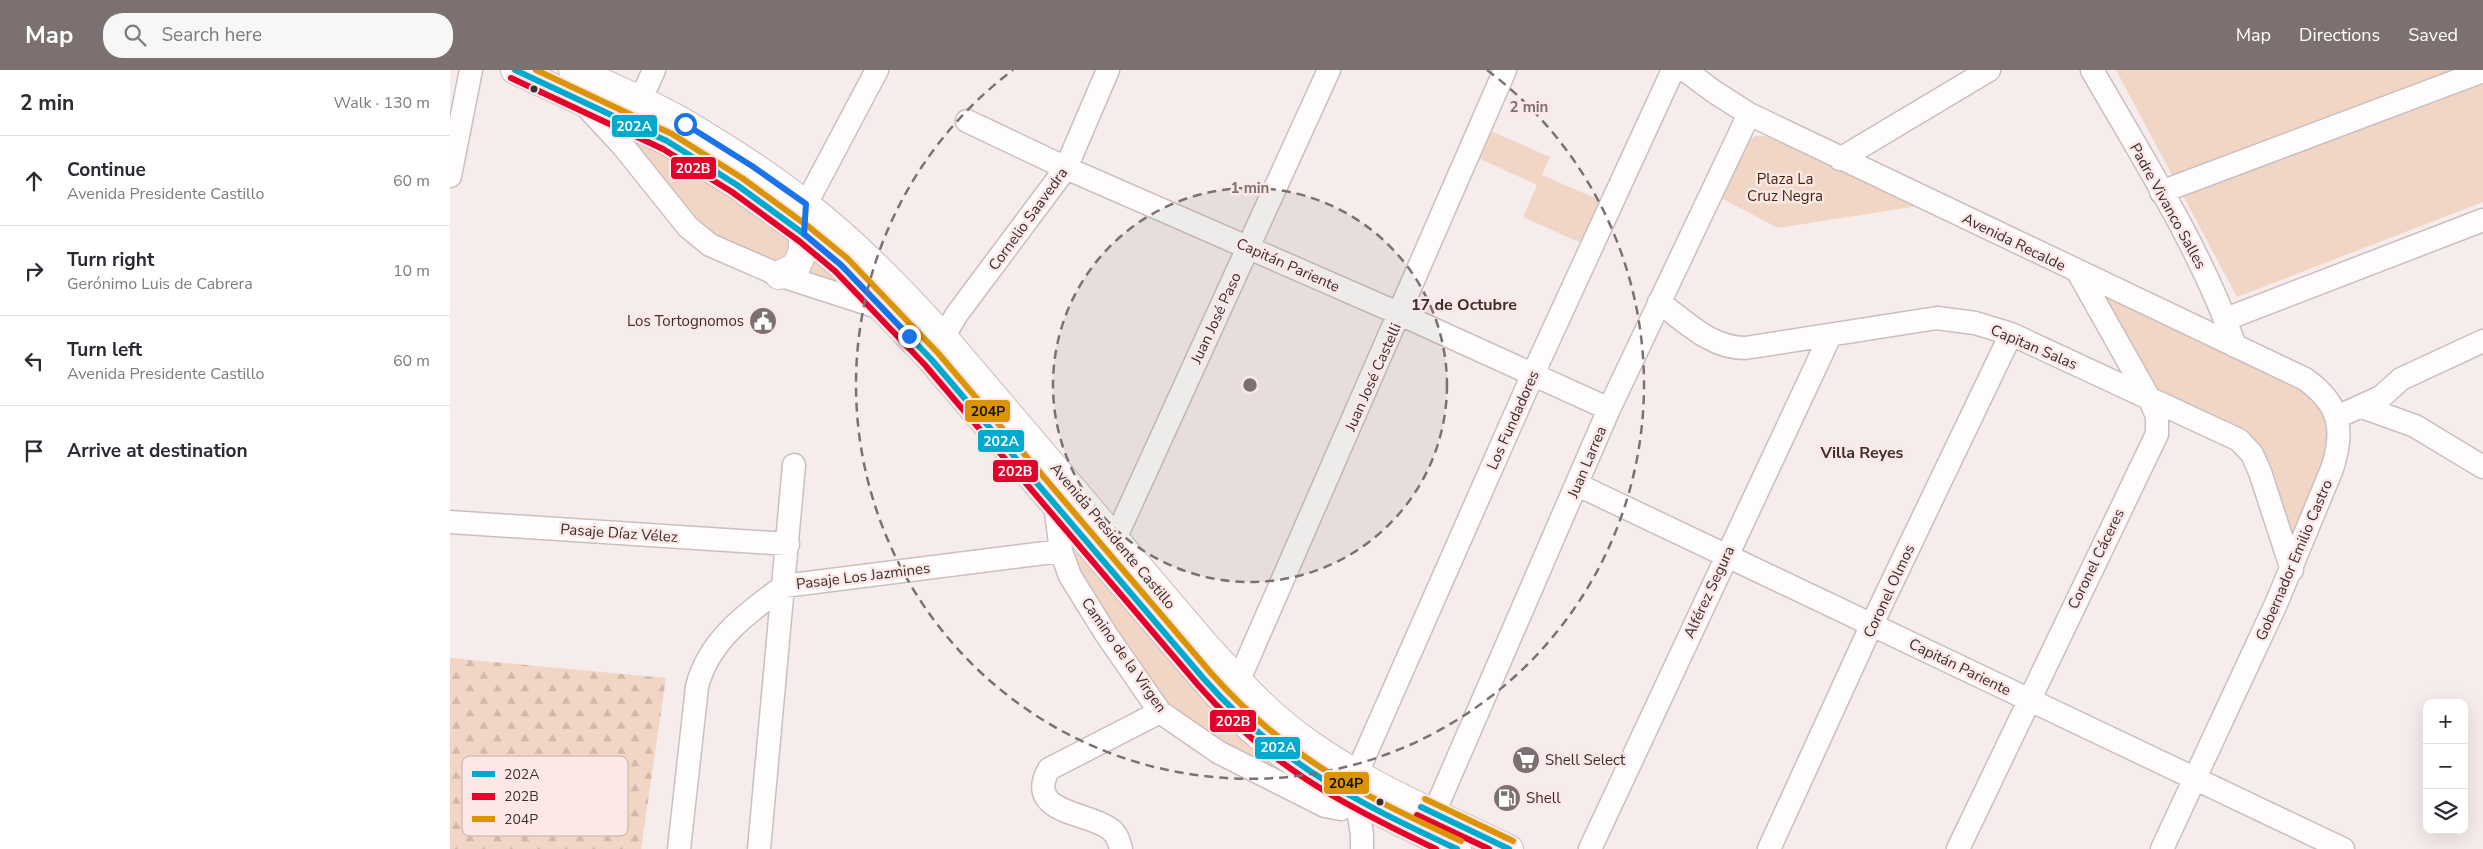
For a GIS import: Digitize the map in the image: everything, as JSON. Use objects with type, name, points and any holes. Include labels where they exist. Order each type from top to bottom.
[{"type":"main road","name":"Avenida Presidente Castillo","points":[[515,70],[580,99],[667,142],[737,185],[804,234],[841,265],[885,310],[937,348],[1115,539],[1238,682],[1275,718],[1308,744],[1388,816],[1448,846]]},
{"type":"main road","name":"Avenida Presidente Castillo","points":[[573,70],[640,101],[707,138],[752,166],[806,204],[857,248],[899,288],[937,348],[1054,504],[1224,702],[1261,736],[1289,757],[1356,786],[1434,813],[1509,849]]},
{"type":"main road","points":[[779,275],[796,267],[802,253],[804,234]]},
{"type":"street","points":[[450,176],[472,70]]},
{"type":"street","points":[[640,101],[654,70]]},
{"type":"street","points":[[804,234],[806,204],[876,70]]},
{"type":"street","name":"Cornelio Saavedra","points":[[937,348],[1066,168],[1108,70]]},
{"type":"street","name":"Juan José Paso","points":[[1115,539],[1329,70]]},
{"type":"street","name":"Juan José Castelli","points":[[1238,682],[1505,70]]},
{"type":"street","name":"Los Fundadores","points":[[1356,786],[1533,374],[1673,70]]},
{"type":"street","name":"Avenida Recalde","points":[[1685,70],[1713,92],[1749,114],[2305,379],[2321,390],[2332,404],[2337,417]]},
{"type":"street","points":[[1840,159],[1989,70]]},
{"type":"street","name":"Padre Vivanco Salles","points":[[2092,70],[2214,291],[2235,346]]},
{"type":"street","points":[[2161,192],[2483,71]]},
{"type":"street","points":[[580,99],[623,146],[688,227],[710,245],[779,275],[885,310]]},
{"type":"street","name":"Juan Larrea","points":[[1434,813],[1578,485],[1609,409],[1749,114]]},
{"type":"street","name":"Capitán Pariente","points":[[967,121],[1066,168],[1400,314],[1609,409]]},
{"type":"street","points":[[2226,319],[2483,220]]},
{"type":"street","name":"Coronel Cáceres","points":[[1958,849],[2157,434],[2157,416],[2149,398],[2078,272]]},
{"type":"street","name":"Capitan Salas","points":[[1659,302],[1715,343],[1730,348],[1745,348],[1830,336],[1937,318],[1975,323],[2012,334],[2239,440],[2252,454],[2292,570]]},
{"type":"street","name":"Coronel Olmos","points":[[1768,849],[1872,624],[2012,334]]},
{"type":"street","name":"Alférez Segura","points":[[1590,849],[1830,336]]},
{"type":"street","points":[[2337,417],[2381,397],[2401,379],[2483,341]]},
{"type":"street","points":[[2362,407],[2415,426],[2483,467]]},
{"type":"street","name":"Gobernador Emilio Castro","points":[[2162,849],[2292,570],[2338,451],[2339,432],[2337,417]]},
{"type":"street","points":[[759,849],[794,465]]},
{"type":"street","name":"Capitán Pariente","points":[[1578,485],[2343,849]]},
{"type":"street","name":"Camino de la Virgen","points":[[1054,504],[1061,551],[1070,576],[1160,712],[1218,752],[1325,806],[1341,808],[1356,786]]},
{"type":"street","name":"Pasaje Díaz Vélez","points":[[450,522],[788,544]]},
{"type":"street","name":"Pasaje Los Jazmines","points":[[679,849],[697,687],[702,668],[713,648],[752,610],[784,586],[1061,551]]},
{"type":"street","points":[[1120,844],[1110,829],[1052,804],[1044,791],[1046,776],[1049,769],[1160,712]]},
{"type":"street","points":[[1356,786],[1362,849]]},
{"type":"street","points":[[1368,849],[1388,816]]},
{"type":"green space","points":[[2116,70],[2483,70],[2483,202],[2237,297]]},
{"type":"green space","points":[[1491,131],[1550,157],[1542,175],[1602,201],[1583,244],[1523,217],[1537,185],[1478,158]]},
{"type":"green space","points":[[623,134],[714,183],[793,242],[794,247],[779,266],[710,236]]},
{"type":"green space","name":"Plaza La Cruz Negra","points":[[1755,136],[1766,136],[1918,206],[1778,228],[1721,198],[1748,141]]},
{"type":"green space","points":[[812,257],[842,283],[800,276]]},
{"type":"green space","points":[[2106,298],[2309,394],[2326,417],[2329,444],[2295,546],[2262,457],[2152,390],[2103,301]]},
{"type":"green space","points":[[1077,552],[1083,552],[1331,800],[1220,744],[1159,699],[1072,559]]},
{"type":"green space","points":[[450,658],[666,678],[641,849],[450,849]]},
{"type":"transit line","name":"202A","points":[[515,70],[667,141],[737,185],[804,234],[841,265],[931,359],[1204,679],[1232,709],[1261,735],[1321,778],[1386,815],[1457,849]]},
{"type":"transit line","name":"204P","points":[[536,70],[672,134],[742,178],[809,227],[847,258],[938,353],[1211,673],[1239,702],[1267,728],[1327,771],[1358,790],[1461,841]]},
{"type":"transit line","name":"202B","points":[[511,78],[663,149],[732,192],[799,241],[835,271],[925,365],[1198,685],[1225,713],[1279,761],[1308,780],[1369,816],[1436,849]]},
{"type":"transit line","name":"204P","points":[[1425,799],[1513,841]]},
{"type":"transit line","name":"202A","points":[[1421,807],[1509,849]]},
{"type":"transit line","name":"202B","points":[[1417,815],[1489,849]]},
{"type":"place","name":"Los Tortognomos","points":[[763,321]]},
{"type":"place","name":"Shell Select","points":[[1526,760]]},
{"type":"place","name":"Shell","points":[[1507,798]]},
{"type":"district","name":"17 de Octubre","points":[[1464,305]]},
{"type":"district","name":"Villa Reyes","points":[[1862,453]]},
{"type":"route","points":[[685,124],[752,166],[806,204],[804,234],[841,265],[909,336]]}]
